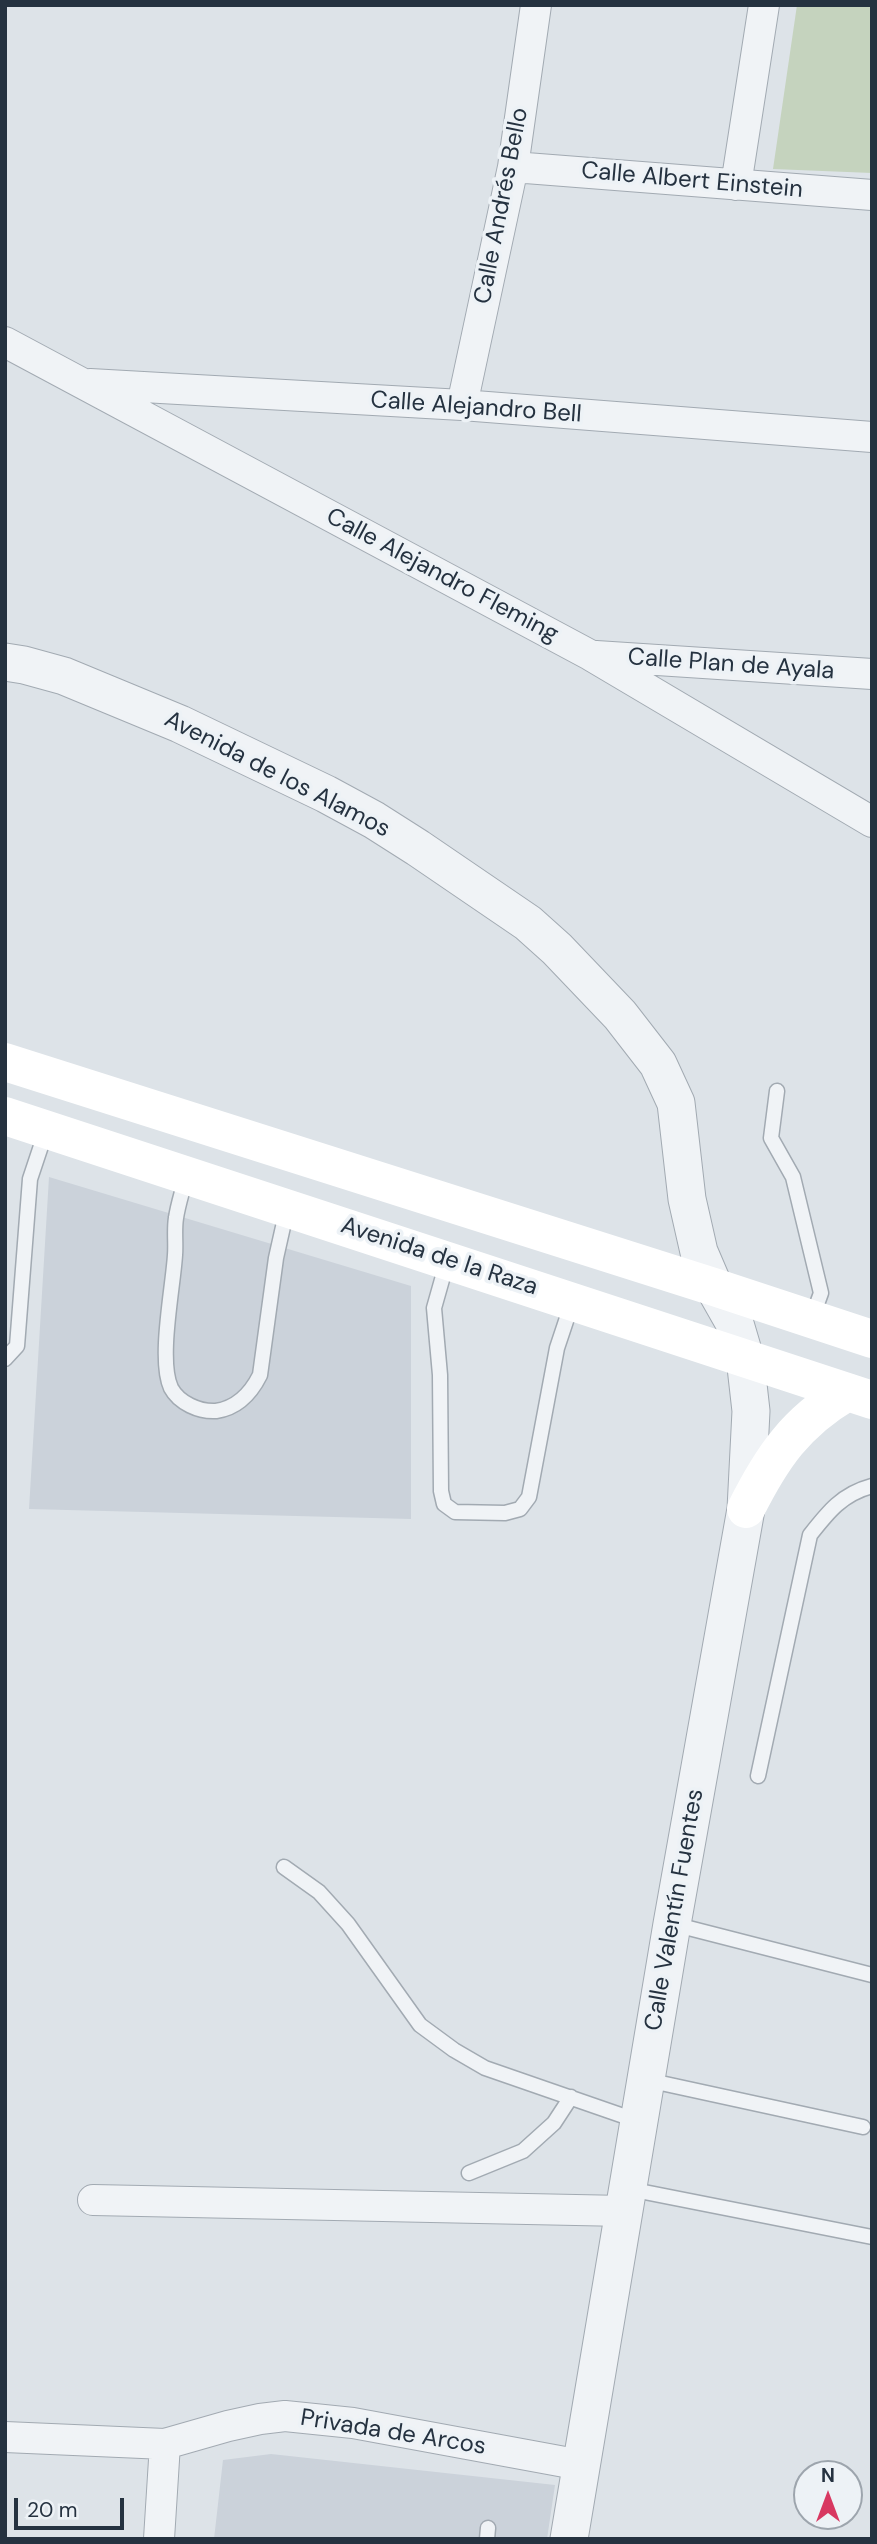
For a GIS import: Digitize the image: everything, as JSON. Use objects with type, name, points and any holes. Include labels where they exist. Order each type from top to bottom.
[{"type":"main road","points":[[5,1062],[872,1339]]},
{"type":"main road","name":"Avenida de la Raza","points":[[5,1116],[859,1396]]},
{"type":"main road","points":[[746,1509],[777,1453],[800,1426],[822,1407],[859,1396]]},
{"type":"street","name":"Calle Andrés Bello","points":[[461,405],[513,167],[536,5]]},
{"type":"street","points":[[736,185],[764,5]]},
{"type":"street","name":"Calle Albert Einstein","points":[[513,167],[872,195]]},
{"type":"street","name":"Calle Alejandro Fleming","points":[[5,342],[590,655],[872,822]]},
{"type":"street","name":"Calle Alejandro Bell","points":[[79,383],[461,405],[872,437]]},
{"type":"street","name":"Calle Plan de Ayala","points":[[590,655],[872,674]]},
{"type":"street","name":"Avenida de los Alamos","points":[[5,662],[64,676],[180,724],[326,794],[374,820],[528,923],[557,949],[620,1015],[658,1064],[676,1103],[687,1199],[699,1252],[714,1287]]},
{"type":"street","name":"Calle Valentín Fuentes","points":[[569,2539],[672,1924],[746,1509],[751,1411],[745,1358],[735,1324],[714,1287]]},
{"type":"street","points":[[93,2200],[626,2200]]},
{"type":"street","name":"Privada de Arcos","points":[[5,2437],[165,2444],[260,2418],[285,2416],[353,2423],[581,2465]]},
{"type":"street","points":[[159,2539],[165,2444]]},
{"type":"lane","points":[[777,1091],[771,1138],[793,1177],[821,1293],[812,1320]]},
{"type":"lane","points":[[5,1359],[17,1346],[30,1179],[47,1130]]},
{"type":"lane","points":[[187,1175],[176,1218],[166,1354],[167,1376],[172,1390],[181,1402],[197,1408],[215,1411],[239,1402],[252,1391],[260,1376],[276,1258],[288,1207]]},
{"type":"lane","points":[[447,1261],[435,1308],[440,1375],[441,1491],[444,1504],[455,1512],[505,1513],[520,1509],[529,1497],[557,1348],[573,1301]]},
{"type":"lane","points":[[758,1776],[810,1535],[831,1507],[872,1486]]},
{"type":"lane","points":[[284,1867],[319,1892],[348,1923],[420,2025],[454,2050],[485,2068],[639,2121]]},
{"type":"lane","points":[[672,1924],[872,1975]]},
{"type":"lane","points":[[646,2079],[863,2127]]},
{"type":"lane","points":[[469,2173],[523,2151],[554,2123],[571,2097]]},
{"type":"lane","points":[[626,2200],[872,2237]]},
{"type":"shaded area","points":[[49,1177],[411,1286],[411,1519],[29,1509]]},
{"type":"shaded area","points":[[271,2454],[555,2485],[547,2539],[214,2539],[223,2460]]},
{"type":"green space","points":[[797,5],[872,5],[872,173],[773,169]]}]
